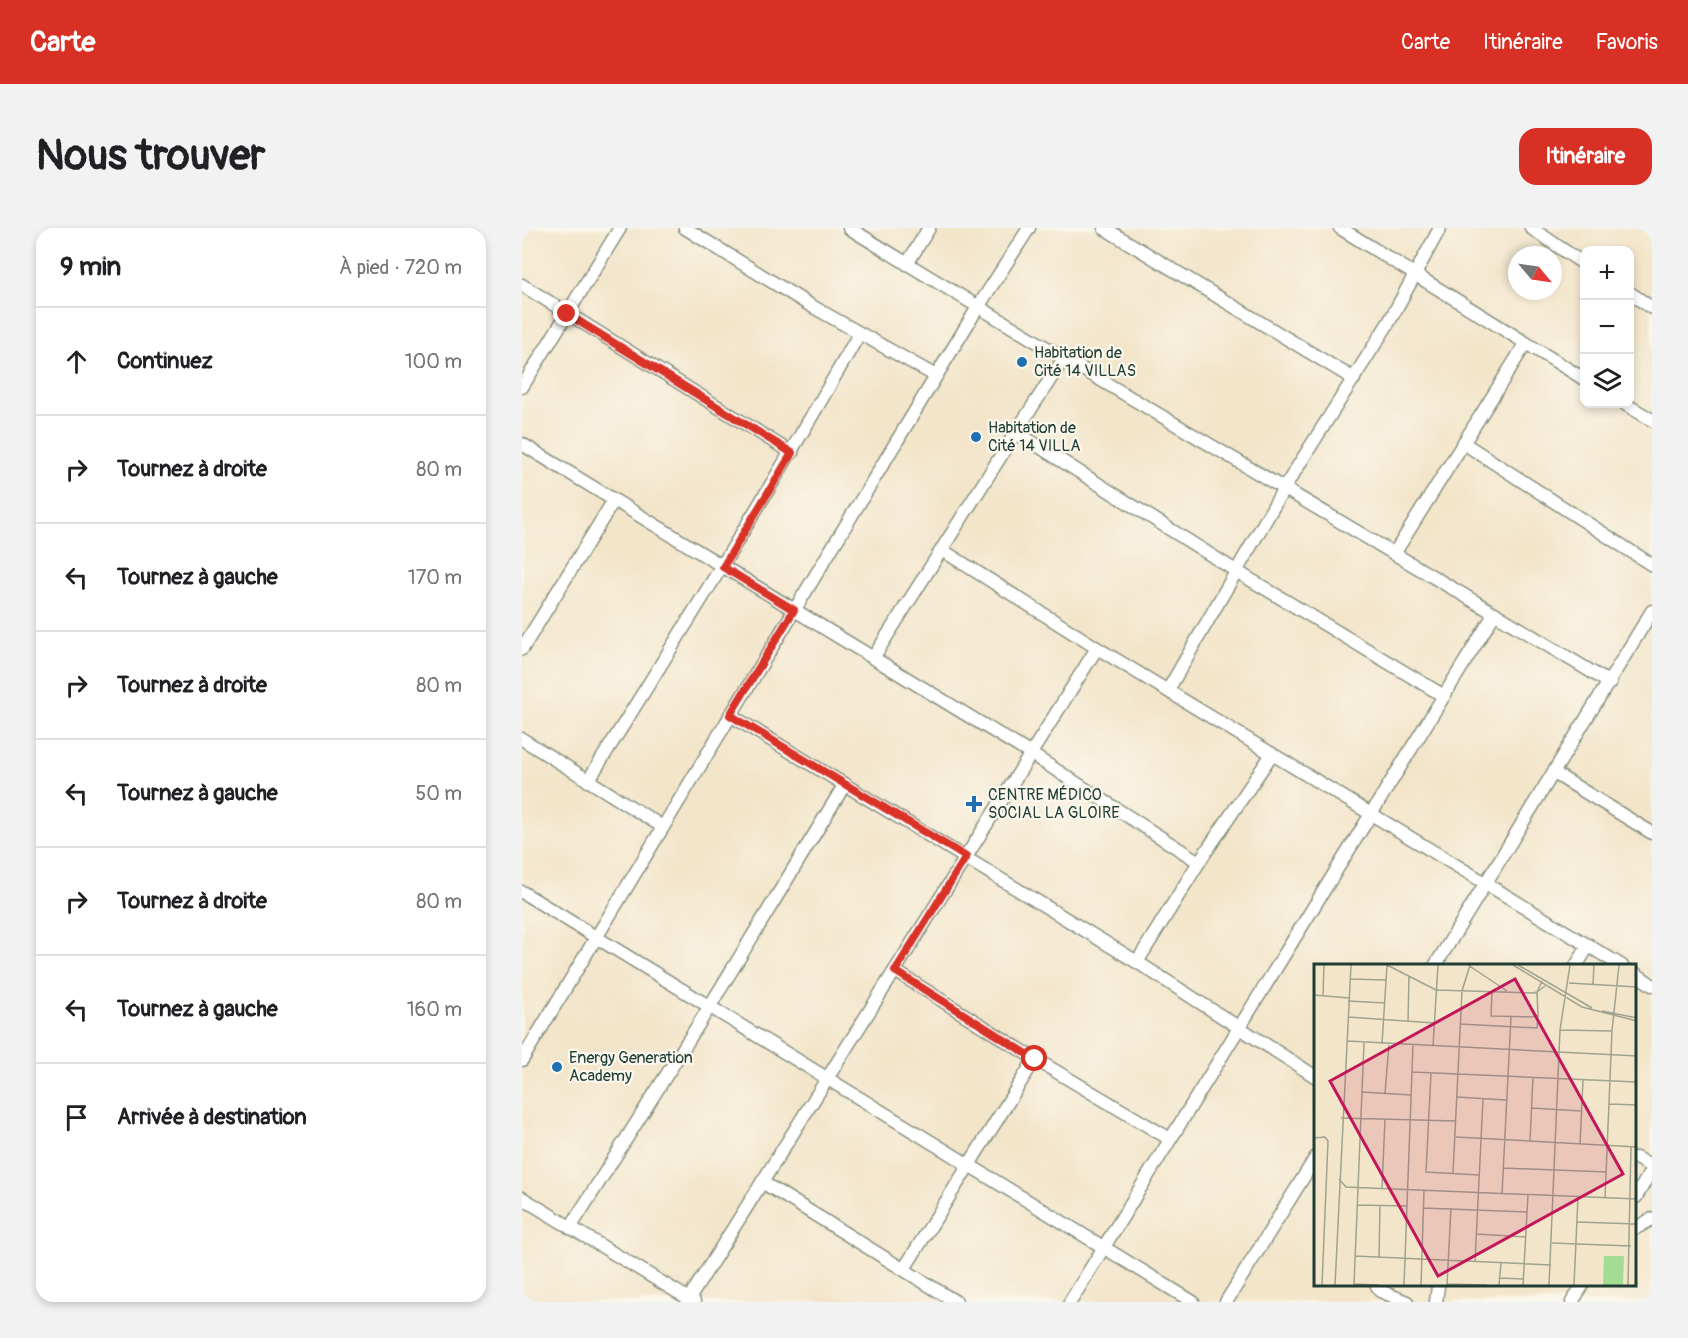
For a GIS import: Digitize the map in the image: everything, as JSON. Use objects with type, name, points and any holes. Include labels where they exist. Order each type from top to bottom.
[{"type":"street","points":[[522,387],[620,228]]},
{"type":"street","points":[[685,228],[859,334],[936,376]]},
{"type":"street","points":[[849,228],[1283,490],[1495,613],[1610,683]]},
{"type":"street","points":[[907,264],[929,228]]},
{"type":"street","points":[[522,1060],[527,1042],[597,936],[978,307],[1029,228]]},
{"type":"street","points":[[1104,228],[1354,379]]},
{"type":"street","points":[[1340,228],[1580,377]]},
{"type":"street","points":[[1168,690],[1283,490],[1389,322],[1440,228]]},
{"type":"street","points":[[1530,228],[1580,261]]},
{"type":"street","points":[[522,285],[792,453]]},
{"type":"street","points":[[1634,296],[1652,308]]},
{"type":"street","points":[[588,781],[723,567],[792,453],[859,334]]},
{"type":"street","points":[[1395,554],[1526,343]]},
{"type":"street","points":[[873,658],[1064,358]]},
{"type":"street","points":[[1632,408],[1652,420]]},
{"type":"street","points":[[1016,432],[1236,571],[1444,696]]},
{"type":"street","points":[[522,444],[1030,754],[1199,862]]},
{"type":"street","points":[[1465,444],[1652,565]]},
{"type":"street","points":[[522,649],[614,500]]},
{"type":"street","points":[[942,550],[1097,648],[1619,964]]},
{"type":"street","points":[[1436,964],[1652,611]]},
{"type":"street","points":[[1070,1302],[1495,613]]},
{"type":"street","points":[[522,1198],[690,1301],[762,1182],[1097,648]]},
{"type":"street","points":[[730,715],[1137,962],[1314,1076]]},
{"type":"street","points":[[522,740],[663,827]]},
{"type":"street","points":[[1137,962],[1199,862],[1272,754]]},
{"type":"street","points":[[1554,773],[1652,833]]},
{"type":"street","points":[[570,1228],[710,1006],[845,784]]},
{"type":"street","points":[[522,892],[1193,1302]]},
{"type":"street","points":[[1577,964],[1589,945]]},
{"type":"street","points":[[895,971],[1170,1140]]},
{"type":"street","points":[[1637,975],[1652,985]]},
{"type":"street","points":[[904,1269],[1035,1059]]},
{"type":"street","points":[[1637,1159],[1652,1168],[1637,1194]]},
{"type":"street","points":[[1227,1302],[1314,1160]]},
{"type":"street","points":[[762,1182],[956,1302]]},
{"type":"street","points":[[1637,1227],[1652,1219]]},
{"type":"street","points":[[1378,1287],[1380,1291],[1407,1302]]},
{"type":"street","points":[[1436,1302],[1438,1287]]},
{"type":"street","points":[[1572,1302],[1581,1287]]},
{"type":"place","name":"Habitation de Cité 14 VILLAS","points":[[1022,362]]},
{"type":"place","name":"Habitation de Cité 14 VILLA","points":[[976,437]]},
{"type":"place","name":"CENTRE MÉDICO SOCIAL LA GLOIRE","points":[[974,804]]},
{"type":"place","name":"Energy Generation Academy","points":[[557,1067]]},
{"type":"route","points":[[567,314],[792,453],[723,567],[794,610],[730,715],[966,857],[895,971],[1035,1059]]}]
